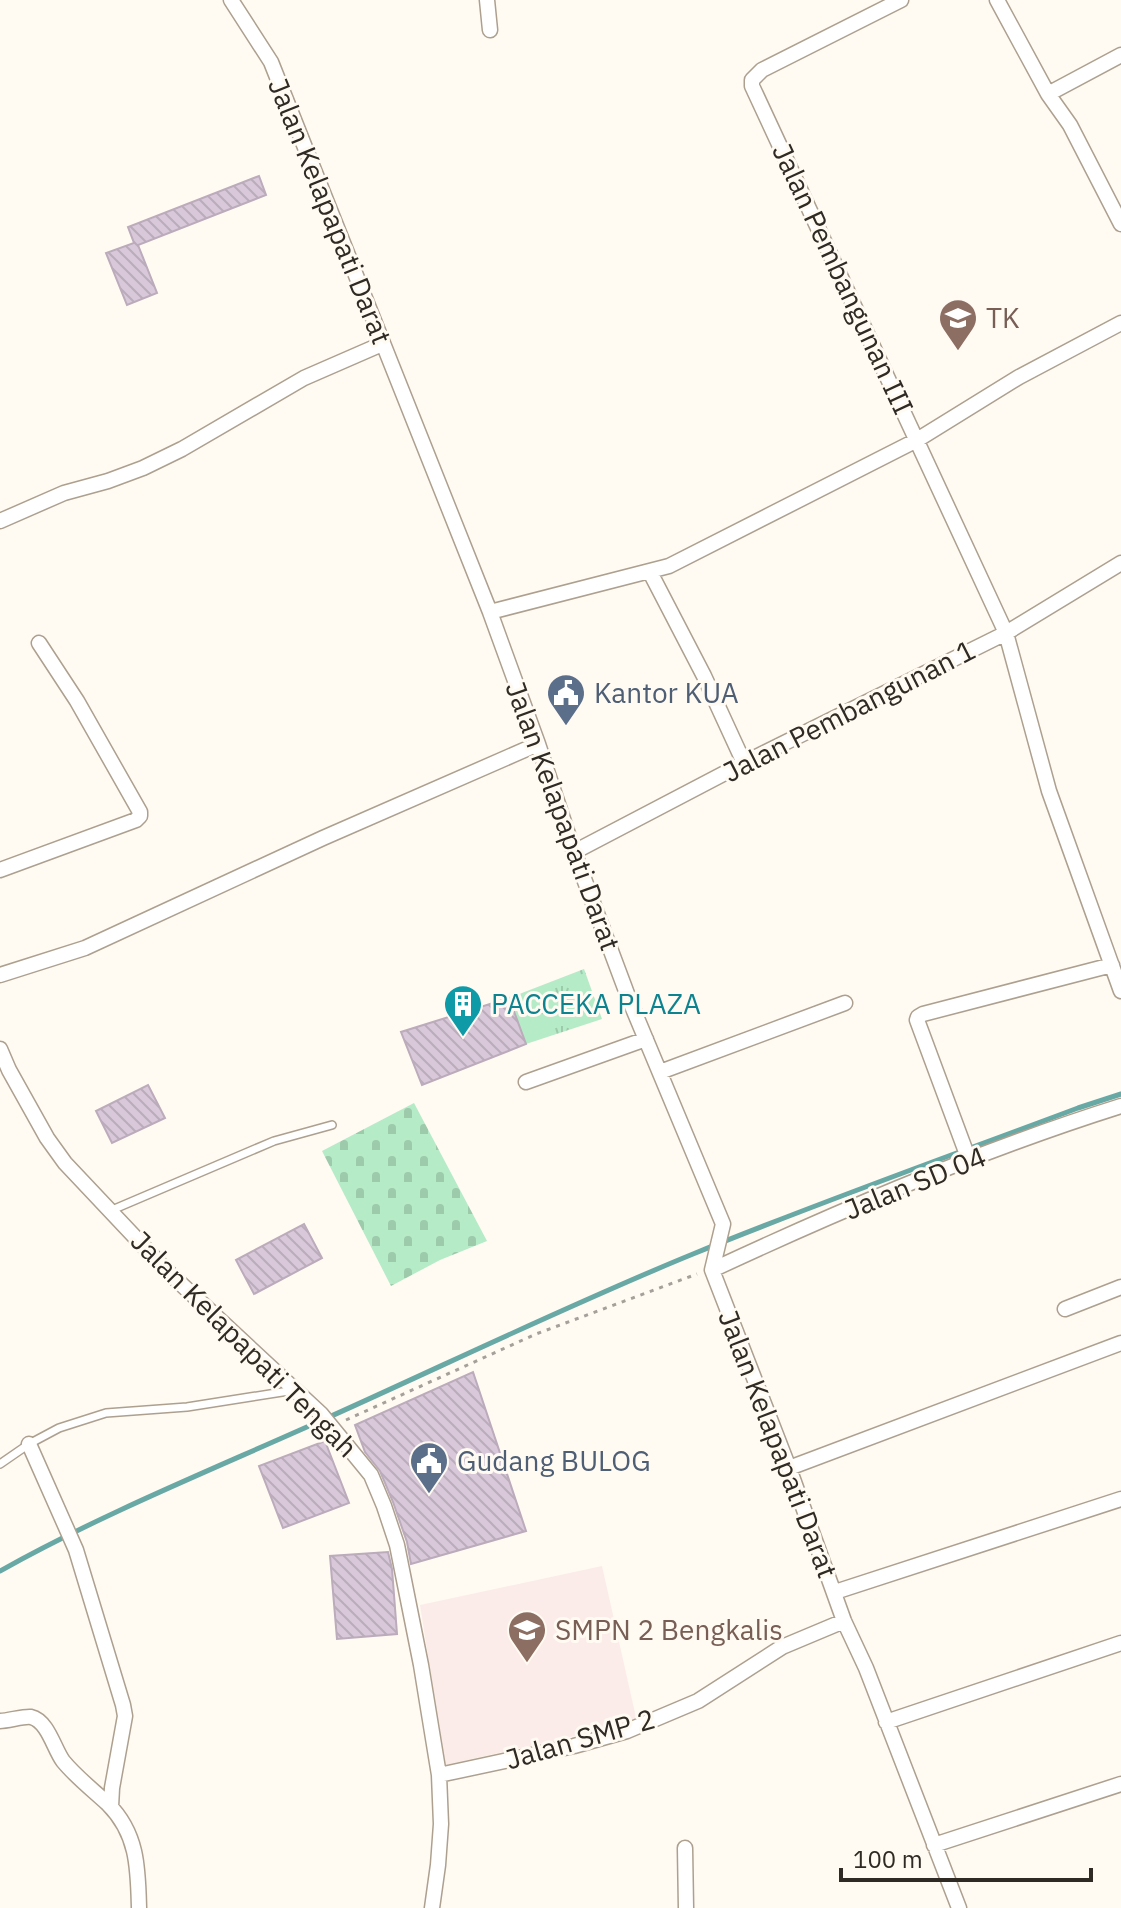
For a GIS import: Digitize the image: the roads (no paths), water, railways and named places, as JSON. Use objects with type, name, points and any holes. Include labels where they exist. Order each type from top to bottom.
[{"type":"street","name":"Jalan Kelapapati Darat","points":[[231,0],[271,62],[490,612],[629,999],[723,1224],[712,1269],[844,1621],[866,1668],[959,1908]]},
{"type":"street","points":[[487,0],[490,30]]},
{"type":"street","name":"Jalan Pembangunan III","points":[[901,0],[762,70],[752,80],[752,86],[1006,633],[1049,791],[1121,991]]},
{"type":"street","points":[[997,0],[1048,94],[1070,125],[1121,224]]},
{"type":"street","points":[[1048,94],[1121,55]]},
{"type":"street","points":[[490,612],[669,566],[917,440],[1019,377],[1121,323]]},
{"type":"street","points":[[0,520],[64,493],[143,468],[182,449],[304,378],[382,344]]},
{"type":"street","name":"Jalan Pembangunan 1","points":[[574,852],[744,763],[1006,633],[1121,563]]},
{"type":"street","points":[[650,572],[704,676],[744,763]]},
{"type":"street","points":[[0,870],[140,816],[77,701],[39,643]]},
{"type":"street","points":[[0,975],[85,948],[323,838],[538,744]]},
{"type":"street","points":[[967,1154],[918,1017],[1112,965]]},
{"type":"street","points":[[660,1072],[845,1003]]},
{"type":"street","points":[[526,1082],[646,1039]]},
{"type":"street","name":"Jalan Kelapapati Tengah","points":[[0,1049],[4,1072],[65,1163],[166,1270],[321,1414],[371,1475],[393,1532],[421,1665],[439,1775],[441,1824],[432,1908]]},
{"type":"street","name":"Jalan SD 04","points":[[712,1269],[967,1154],[1121,1106]]},
{"type":"street","points":[[1065,1309],[1121,1287]]},
{"type":"street","points":[[789,1468],[1121,1343]]},
{"type":"street","points":[[29,1444],[76,1550],[125,1716],[111,1807]]},
{"type":"street","points":[[835,1592],[1121,1499]]},
{"type":"street","name":"Jalan SMP 2","points":[[439,1775],[574,1746],[627,1731],[698,1701],[782,1647],[844,1621]]},
{"type":"street","points":[[886,1722],[1121,1643]]},
{"type":"street","points":[[0,1721],[27,1717],[38,1721],[63,1760],[111,1807],[136,1854],[139,1908]]},
{"type":"street","points":[[934,1845],[1121,1784]]},
{"type":"street","points":[[685,1848],[686,1908]]},
{"type":"lane","points":[[112,1210],[274,1141],[332,1125]]},
{"type":"lane","points":[[0,1464],[59,1428],[106,1413],[187,1407],[295,1390]]},
{"type":"waterway","points":[[0,1571],[117,1511],[646,1274],[837,1198],[1121,1094]]},
{"type":"place","name":"TK","points":[[958,352]]},
{"type":"place","name":"Kantor KUA","points":[[566,727]]},
{"type":"place","name":"PACCEKA PLAZA","points":[[463,1038]]},
{"type":"place","name":"Gudang BULOG","points":[[429,1495]]},
{"type":"place","name":"SMPN 2 Bengkalis","points":[[527,1664]]}]
